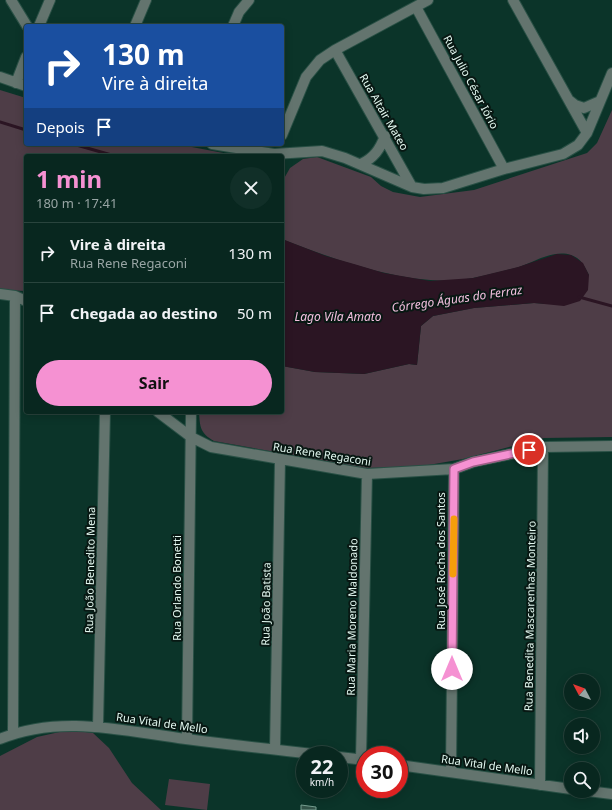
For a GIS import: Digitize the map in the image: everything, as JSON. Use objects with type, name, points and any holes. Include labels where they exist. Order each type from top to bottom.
[{"type":"street","points":[[12,0],[26,24]]},
{"type":"street","points":[[40,24],[50,0]]},
{"type":"street","points":[[136,24],[146,0]]},
{"type":"street","points":[[234,24],[239,12],[249,0]]},
{"type":"street","points":[[284,130],[306,76],[320,60],[335,50],[428,0]]},
{"type":"street","points":[[513,0],[587,133]]},
{"type":"street","name":"Rua Julio César Iório","points":[[416,7],[504,169]]},
{"type":"street","name":"Rua Altair Mateo","points":[[335,50],[385,136],[412,187]]},
{"type":"street","points":[[16,83],[24,62]]},
{"type":"street","points":[[284,154],[322,151],[361,164],[412,187],[424,189],[443,188],[504,169],[564,154],[578,145],[587,133],[612,72]]},
{"type":"street","points":[[0,77],[24,85]]},
{"type":"street","points":[[569,99],[575,104],[584,108],[600,101]]},
{"type":"street","points":[[361,164],[369,160],[376,153],[381,147],[385,136]]},
{"type":"street","points":[[221,146],[264,154]]},
{"type":"street","points":[[0,294],[15,296],[24,300]]},
{"type":"street","points":[[13,733],[15,296]]},
{"type":"street","name":"Rua João Benedito Mena","points":[[98,726],[105,414]]},
{"type":"street","name":"Rua Rene Regaconi","points":[[161,414],[191,437],[212,447],[367,474],[454,469],[473,462],[543,447],[612,446]]},
{"type":"street","name":"Rua Orlando Bonetti","points":[[187,739],[191,414]]},
{"type":"street","name":"Rua Benedita Mascarenhas Monteiro","points":[[540,785],[543,447]]},
{"type":"street","name":"Rua João Batista","points":[[275,749],[280,460]]},
{"type":"street","name":"Rua José Rocha dos Santos","points":[[451,772],[454,469]]},
{"type":"street","name":"Rua Maria Moreno Maldonado","points":[[363,746],[367,474]]},
{"type":"street","name":"Rua Vital de Mello","points":[[0,738],[13,733],[48,726],[98,726],[187,739],[296,752]]},
{"type":"street","name":"Rua Vital de Mello","points":[[408,766],[564,788]]},
{"type":"street","points":[[600,792],[612,794]]},
{"type":"shaded area","points":[[0,90],[24,97],[24,146],[186,146],[228,154],[24,154],[24,291],[0,290]]},
{"type":"shaded area","points":[[612,110],[612,437],[544,438],[463,459],[417,467],[364,468],[214,441],[203,432],[200,426],[199,414],[284,414],[284,366],[315,372],[364,374],[409,364],[417,365],[421,326],[433,316],[474,308],[534,303],[548,304],[589,275],[582,263],[577,258],[564,254],[551,255],[519,267],[459,280],[416,279],[369,269],[323,255],[284,240],[284,178],[290,168],[303,159],[317,157],[371,177],[381,186],[393,192],[420,197],[474,190],[587,153],[597,143]]},
{"type":"shaded area","points":[[64,731],[93,733],[109,748],[132,783],[161,810],[0,810],[0,756],[37,737]]},
{"type":"shaded area","points":[[169,779],[210,784],[207,810],[165,805]]},
{"type":"water","name":"Lago Vila Amato","points":[[284,240],[326,256],[384,273],[430,281],[473,278],[518,267],[557,254],[571,255],[583,263],[589,275],[588,290],[580,301],[564,306],[534,303],[474,308],[433,316],[421,326],[417,365],[409,364],[364,374],[315,372],[284,366]]},
{"type":"building","points":[[301,805],[316,807],[316,810],[301,810]]},
{"type":"waterway","name":"Córrego Águas do Ferraz","points":[[0,122],[24,129]]},
{"type":"waterway","name":"Córrego Águas do Ferraz","points":[[80,146],[108,154]]},
{"type":"waterway","name":"Córrego Águas do Ferraz","points":[[579,297],[612,306]]},
{"type":"slow traffic","points":[[453,574],[454,519]]},
{"type":"route","points":[[452,669],[454,469],[473,462],[529,450]]}]
